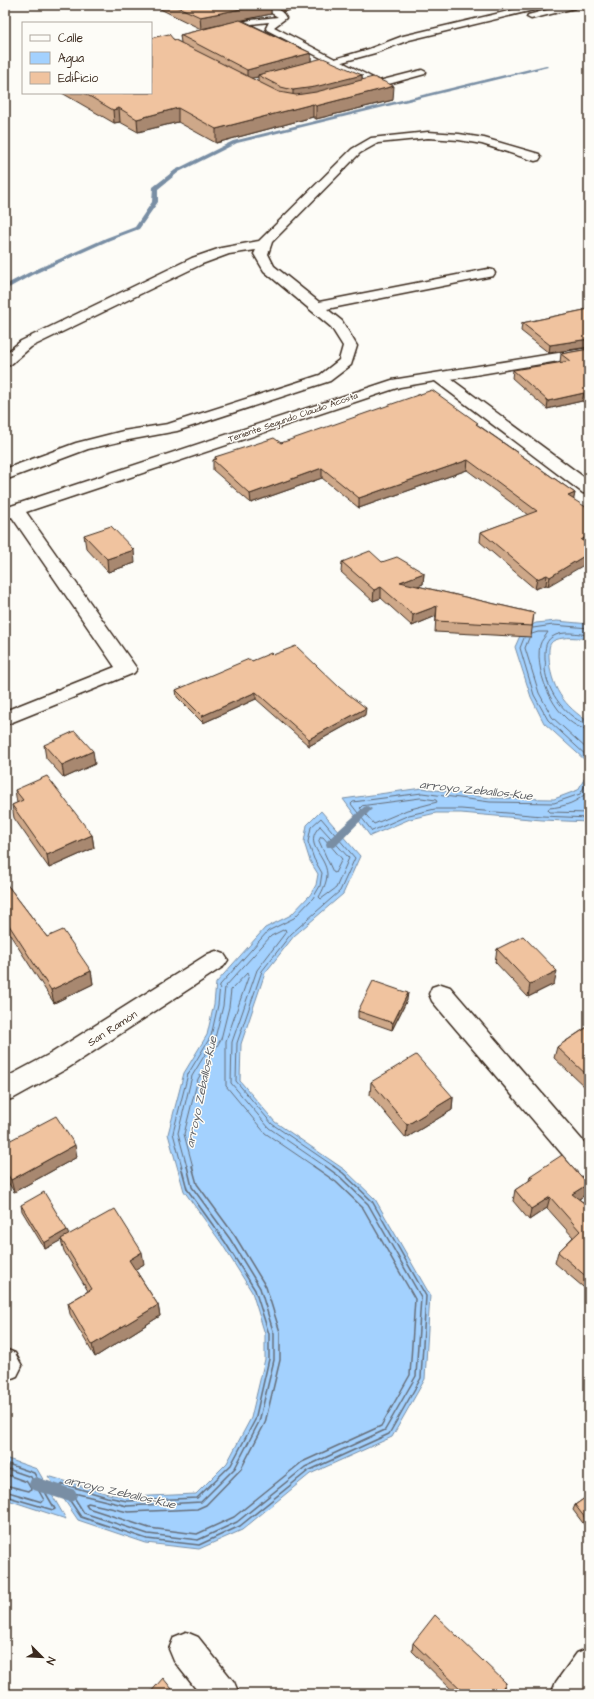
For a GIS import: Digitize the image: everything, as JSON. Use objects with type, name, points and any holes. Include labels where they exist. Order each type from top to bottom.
[{"type":"street","points":[[5,475],[82,446],[123,436],[172,428],[325,378],[346,362],[350,346],[337,324],[269,268],[261,254],[266,241],[356,151],[375,140],[428,135],[459,137],[484,141],[535,157]]},
{"type":"street","points":[[5,362],[26,344],[197,261],[226,251],[265,244]]},
{"type":"street","points":[[316,307],[488,273]]},
{"type":"street","name":"Teniente Segundo Claudio Acosta","points":[[10,512],[390,385],[589,352]]},
{"type":"street","points":[[438,376],[589,489]]},
{"type":"street","points":[[5,718],[127,669],[10,512]]},
{"type":"street","name":"San Ramón","points":[[5,1090],[59,1062],[216,960]]},
{"type":"street","points":[[441,994],[589,1167]]},
{"type":"street","points":[[186,1649],[222,1694]]},
{"type":"street","points":[[568,1694],[589,1665]]},
{"type":"lane","points":[[262,5],[280,14],[282,18],[272,24],[270,28],[378,84]]},
{"type":"lane","points":[[305,69],[372,51],[406,38],[543,5]]},
{"type":"lane","points":[[519,20],[576,5]]},
{"type":"lane","points":[[215,31],[251,22],[279,19]]},
{"type":"lane","points":[[372,51],[409,46]]},
{"type":"lane","points":[[356,90],[422,72]]},
{"type":"water","points":[[557,621],[589,624],[589,639],[568,638],[555,640],[550,645],[549,651],[552,677],[560,695],[572,709],[589,722],[589,822],[542,820],[461,813],[436,813],[410,819],[370,836],[343,799],[422,788],[490,798],[554,799],[578,790],[586,776],[586,761],[544,723],[531,697],[515,647],[523,629],[536,623]]},
{"type":"water","points":[[321,811],[360,856],[343,894],[294,936],[265,973],[241,1044],[240,1081],[275,1122],[345,1170],[375,1199],[430,1295],[425,1379],[392,1437],[310,1474],[242,1530],[199,1549],[146,1543],[78,1520],[48,1476],[108,1494],[128,1497],[196,1494],[227,1463],[251,1418],[265,1359],[265,1334],[252,1292],[222,1244],[184,1191],[168,1134],[184,1073],[207,1035],[214,1004],[216,983],[265,928],[291,915],[310,895],[316,885],[318,874],[310,861],[304,842],[307,825]]},
{"type":"water","points":[[5,1458],[37,1469],[66,1519],[5,1499]]},
{"type":"building","points":[[174,5],[262,5],[200,17]]},
{"type":"building","points":[[240,20],[311,53],[247,70],[180,35]]},
{"type":"building","points":[[169,34],[173,39],[279,92],[296,95],[316,92],[373,77],[394,86],[316,106],[313,104],[216,129],[178,108],[137,119],[119,108],[113,110],[86,94],[152,94],[152,38]]},
{"type":"building","points":[[323,58],[362,75],[315,87],[293,90],[281,87],[258,75]]},
{"type":"building","points":[[589,309],[589,339],[550,345],[522,323]]},
{"type":"building","points":[[589,349],[589,397],[584,393],[548,401],[513,370],[570,361],[561,354]]},
{"type":"building","points":[[432,390],[478,423],[476,424],[575,493],[568,496],[589,509],[589,535],[581,540],[589,544],[589,553],[550,577],[547,575],[537,579],[481,532],[537,511],[468,460],[359,498],[322,468],[250,494],[213,460],[217,459],[215,457],[274,438],[281,443]]},
{"type":"building","points":[[111,526],[134,550],[107,559],[84,535]]},
{"type":"building","points":[[370,551],[382,562],[397,557],[424,573],[400,582],[534,613],[532,626],[436,621],[437,606],[413,615],[381,587],[374,590],[342,562]]},
{"type":"building","points":[[296,646],[340,688],[366,708],[309,739],[256,692],[202,716],[176,690],[249,659],[252,661],[271,653],[273,655]]},
{"type":"building","points":[[75,731],[93,751],[62,765],[44,745]]},
{"type":"building","points":[[47,776],[92,835],[47,855],[12,805],[23,800],[15,790]]},
{"type":"building","points":[[5,882],[47,937],[63,930],[91,971],[51,990],[5,919]]},
{"type":"building","points":[[523,936],[557,971],[530,984],[497,949]]},
{"type":"building","points":[[373,981],[408,993],[393,1023],[358,1011]]},
{"type":"building","points":[[589,1026],[589,1075],[588,1076],[557,1047]]},
{"type":"building","points":[[416,1055],[453,1097],[407,1125],[371,1082]]},
{"type":"building","points":[[56,1116],[75,1145],[11,1180],[5,1170],[5,1143]]},
{"type":"building","points":[[562,1155],[588,1184],[572,1194],[589,1207],[589,1279],[558,1252],[580,1231],[550,1197],[531,1209],[515,1190],[533,1178],[530,1176]]},
{"type":"building","points":[[44,1192],[67,1230],[44,1243],[21,1205]]},
{"type":"building","points":[[115,1209],[142,1252],[129,1260],[158,1305],[92,1345],[68,1303],[92,1289],[61,1239]]},
{"type":"building","points":[[589,1495],[589,1523],[575,1505]]},
{"type":"building","points":[[435,1615],[506,1683],[498,1694],[466,1694],[413,1643]]},
{"type":"building","points":[[163,1678],[176,1694],[149,1694]]},
{"type":"waterway","points":[[5,288],[30,274],[108,239],[137,228],[155,202],[155,188],[177,171],[235,142],[546,66]]},
{"type":"waterway","name":"arroyo Zeballos-Kue","points":[[331,844],[367,809]]},
{"type":"waterway","name":"arroyo Zeballos-Kue","points":[[36,1484],[70,1495]]}]
